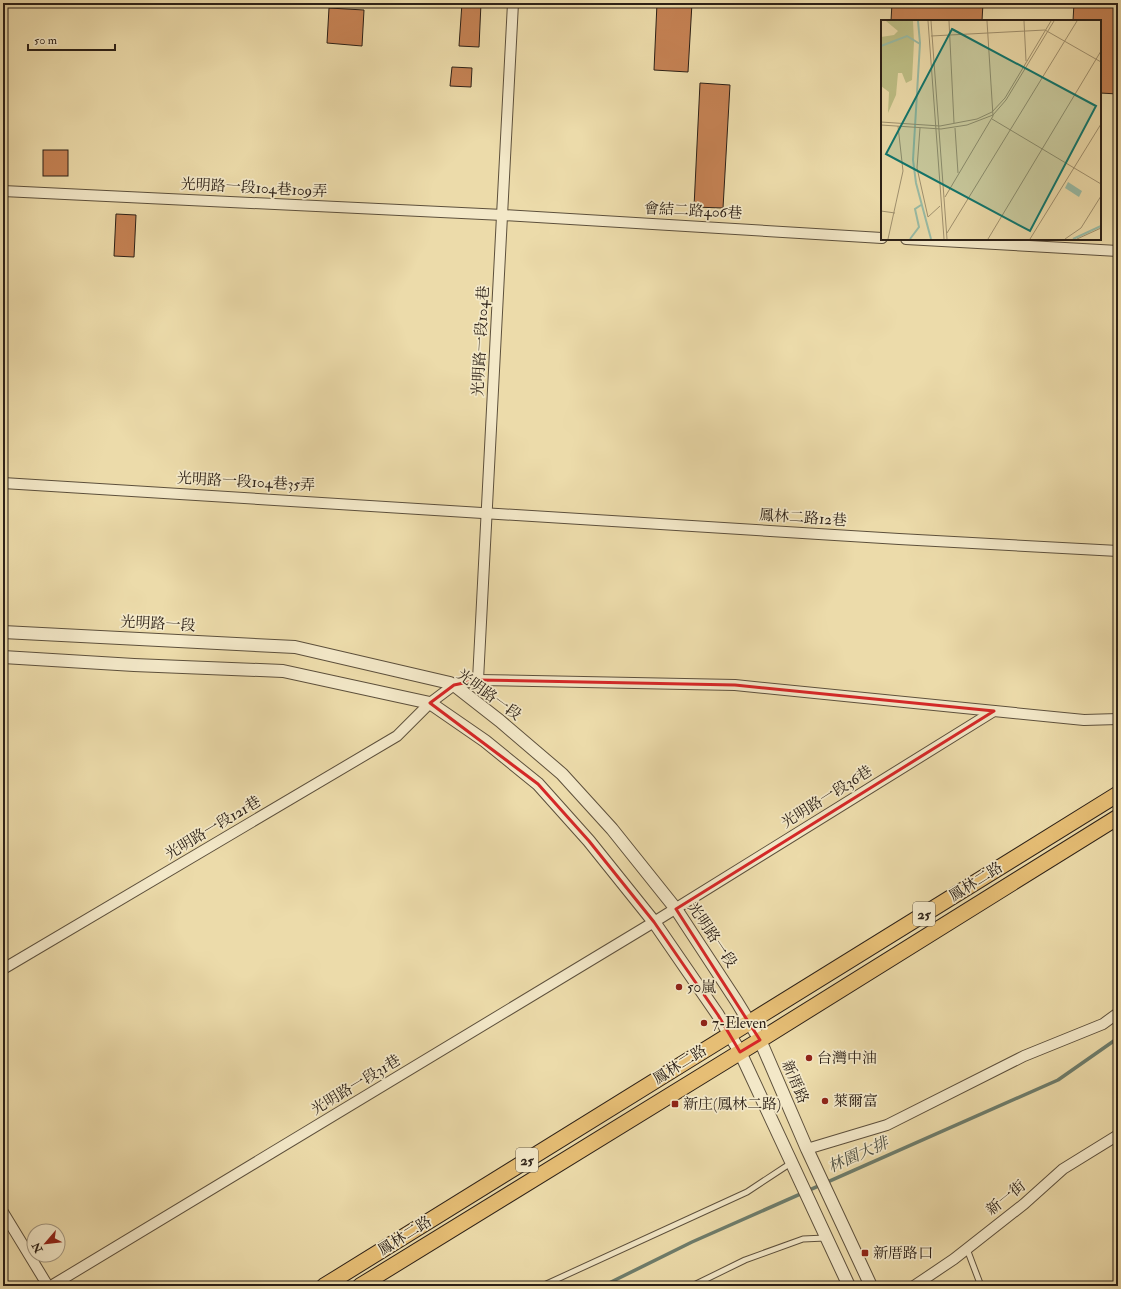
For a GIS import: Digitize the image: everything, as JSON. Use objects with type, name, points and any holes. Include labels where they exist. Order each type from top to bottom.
[{"type":"main road","name":"鳳林二路","points":[[324,1286],[1118,794]]},
{"type":"main road","name":"鳳林二路","points":[[360,1286],[760,1040],[1118,817]]},
{"type":"street","name":"光明路一段104巷","points":[[478,680],[513,3]]},
{"type":"street","name":"光明路一段104巷109弄","points":[[3,191],[503,215]]},
{"type":"street","name":"會結二路406巷","points":[[503,215],[881,238]]},
{"type":"street","points":[[922,240],[1118,252]]},
{"type":"street","name":"光明路一段104巷35弄","points":[[3,483],[487,512]]},
{"type":"street","name":"鳳林二路12巷","points":[[487,512],[899,539],[1118,551]]},
{"type":"street","name":"光明路一段","points":[[3,632],[295,647],[454,685],[500,721],[562,774],[612,829],[676,909],[737,1002],[749,1023]]},
{"type":"street","points":[[3,657],[134,665],[283,671],[430,703],[485,741],[538,784],[589,841],[654,922],[718,1015],[740,1052],[849,1286]]},
{"type":"street","points":[[454,685],[478,680],[735,686],[1084,720],[1118,719]]},
{"type":"street","name":"光明路一段121巷","points":[[3,969],[397,736],[430,703],[454,685]]},
{"type":"street","name":"光明路一段36巷","points":[[676,909],[994,711]]},
{"type":"street","name":"光明路一段31巷","points":[[51,1286],[676,909]]},
{"type":"street","points":[[808,1152],[887,1125],[1024,1056],[1104,1024],[1118,1013]]},
{"type":"street","name":"新厝路","points":[[749,1023],[760,1040],[808,1152],[868,1284]]},
{"type":"street","name":"新一街","points":[[914,1286],[967,1249],[1024,1204],[1063,1169],[1118,1135]]},
{"type":"street","points":[[3,1212],[48,1286]]},
{"type":"lane","points":[[542,1286],[747,1192],[791,1163]]},
{"type":"lane","points":[[692,1286],[745,1260],[803,1239],[824,1234]]},
{"type":"lane","points":[[967,1249],[981,1286]]},
{"type":"highlighted area","points":[[478,680],[735,685],[994,711],[676,909],[760,1040],[740,1052],[718,1015],[654,922],[589,841],[538,784],[430,703],[454,685]]},
{"type":"building","points":[[462,3],[481,3],[479,47],[459,46]]},
{"type":"building","points":[[657,3],[692,3],[688,72],[654,70]]},
{"type":"building","points":[[892,3],[983,3],[982,20],[891,20]]},
{"type":"building","points":[[1074,3],[1118,3],[1118,94],[1101,93],[1101,20],[1073,20]]},
{"type":"building","points":[[329,8],[364,10],[362,46],[327,43]]},
{"type":"building","points":[[452,67],[472,68],[471,87],[450,86]]},
{"type":"building","points":[[700,83],[730,85],[723,208],[694,207]]},
{"type":"building","points":[[43,150],[68,150],[68,176],[43,176]]},
{"type":"building","points":[[116,214],[136,215],[134,257],[114,256]]},
{"type":"waterway","name":"林園大排","points":[[603,1286],[692,1242],[1058,1080],[1118,1038]]},
{"type":"place","name":"50嵐","points":[[679,987]]},
{"type":"place","name":"7-Eleven","points":[[704,1023]]},
{"type":"place","name":"台灣中油","points":[[809,1058]]},
{"type":"place","name":"萊爾富","points":[[825,1101]]},
{"type":"place","name":"新庄(鳳林二路)","points":[[675,1104]]},
{"type":"place","name":"新厝路口","points":[[865,1253]]}]
